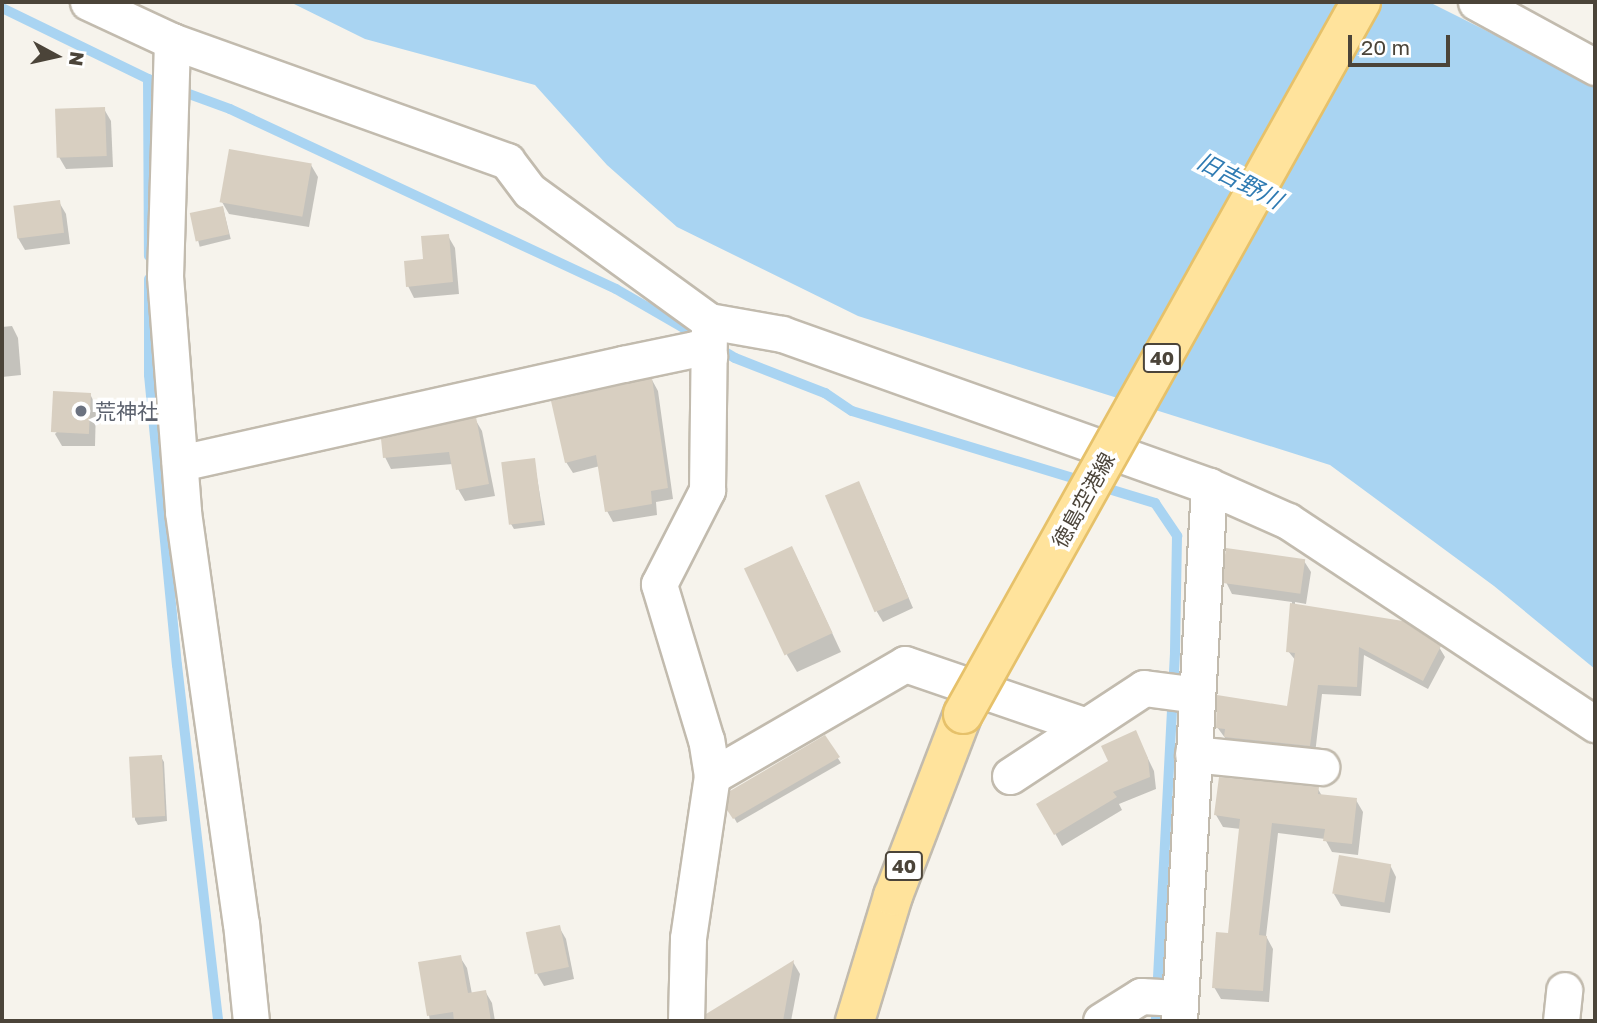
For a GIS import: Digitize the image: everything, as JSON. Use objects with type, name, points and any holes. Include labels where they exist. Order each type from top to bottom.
[{"type":"main road","name":"徳島空港線","points":[[855,1021],[893,896],[963,715],[1361,2]]},
{"type":"street","points":[[88,2],[172,41],[507,161],[530,191],[709,321],[782,334],[1209,486],[1288,521],[1595,724]]},
{"type":"street","points":[[1476,2],[1595,67]]},
{"type":"street","points":[[172,41],[165,276],[183,512],[241,923],[251,1021]]},
{"type":"street","points":[[686,1021],[688,937],[712,776],[706,740],[659,584],[707,490],[709,321]]},
{"type":"street","points":[[180,463],[683,351],[695,349],[709,356]]},
{"type":"street","points":[[1101,1021],[1141,996],[1180,1009],[1209,486]]},
{"type":"street","points":[[712,776],[905,664],[1086,726]]},
{"type":"street","points":[[1010,776],[1144,688],[1197,695]]},
{"type":"street","points":[[1193,754],[1321,767]]},
{"type":"water","name":"旧吉野川","points":[[290,2],[1429,2],[1595,85],[1595,669],[1494,586],[1330,465],[858,316],[677,227],[607,165],[535,85],[365,39]]},
{"type":"building","points":[[105,107],[107,156],[57,158],[55,109]]},
{"type":"building","points":[[229,149],[312,164],[302,217],[220,202]]},
{"type":"building","points":[[60,200],[64,233],[17,238],[13,206]]},
{"type":"building","points":[[223,206],[229,234],[196,241],[190,213]]},
{"type":"building","points":[[449,234],[453,282],[406,287],[404,261],[423,259],[421,236]]},
{"type":"building","points":[[652,378],[668,488],[651,491],[652,504],[605,512],[596,455],[565,463],[551,401]]},
{"type":"building","name":"荒神社","points":[[53,391],[91,393],[89,434],[51,432]]},
{"type":"building","points":[[476,417],[489,484],[456,490],[449,452],[383,458],[381,439]]},
{"type":"building","points":[[535,458],[543,521],[509,525],[501,462]]},
{"type":"building","points":[[859,481],[909,598],[875,612],[825,495]]},
{"type":"building","points":[[792,546],[833,633],[785,655],[744,568]]},
{"type":"building","points":[[1226,548],[1305,559],[1300,594],[1221,583]]},
{"type":"building","points":[[1290,603],[1403,621],[1441,646],[1423,681],[1359,647],[1357,687],[1318,685],[1310,746],[1224,737],[1225,729],[1216,728],[1217,695],[1287,706],[1295,653],[1286,652]]},
{"type":"building","points":[[1136,730],[1148,758],[1150,777],[1113,792],[1117,797],[1054,835],[1036,804],[1108,761],[1101,746]]},
{"type":"building","points":[[825,735],[840,757],[733,819],[727,810],[730,791]]},
{"type":"building","points":[[162,755],[165,816],[132,818],[129,757]]},
{"type":"building","points":[[1219,777],[1319,787],[1318,794],[1357,798],[1352,844],[1323,841],[1325,829],[1272,823],[1259,935],[1267,936],[1263,991],[1212,988],[1216,932],[1228,933],[1240,819],[1214,815]]},
{"type":"building","points":[[1339,855],[1391,864],[1384,903],[1332,893]]},
{"type":"building","points":[[560,925],[569,967],[535,974],[526,932]]},
{"type":"building","points":[[461,955],[468,993],[486,990],[491,1021],[454,1021],[453,1012],[427,1016],[418,962]]},
{"type":"building","points":[[794,960],[783,1021],[706,1021],[706,1014]]},
{"type":"waterway","points":[[2,8],[148,79],[149,256]]},
{"type":"waterway","points":[[148,79],[230,109],[616,289],[701,338]]},
{"type":"waterway","points":[[149,279],[149,375],[177,665],[218,1021]]},
{"type":"waterway","points":[[715,346],[735,358],[825,393],[852,411],[1155,503],[1177,536],[1175,653],[1156,1021]]},
{"type":"place","name":"荒神社","points":[[81,411]]}]
